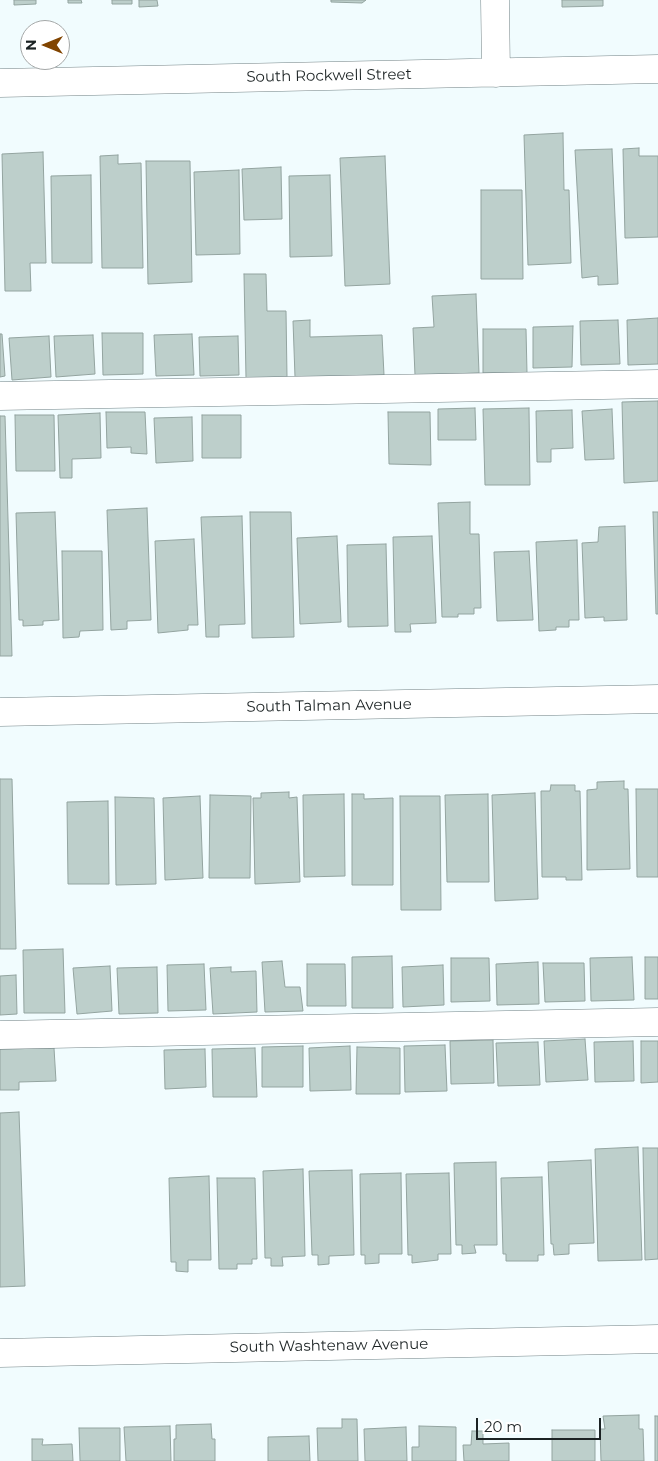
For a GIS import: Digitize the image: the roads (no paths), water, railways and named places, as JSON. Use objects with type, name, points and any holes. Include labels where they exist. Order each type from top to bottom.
[{"type":"street","points":[[495,0],[496,72]]},
{"type":"street","name":"South Rockwell Street","points":[[0,83],[658,69]]},
{"type":"street","points":[[0,396],[658,384]]},
{"type":"street","name":"South Talman Avenue","points":[[0,712],[658,699]]},
{"type":"street","points":[[0,1036],[658,1022]]},
{"type":"street","name":"South Washtenaw Avenue","points":[[0,1353],[658,1339]]}]
